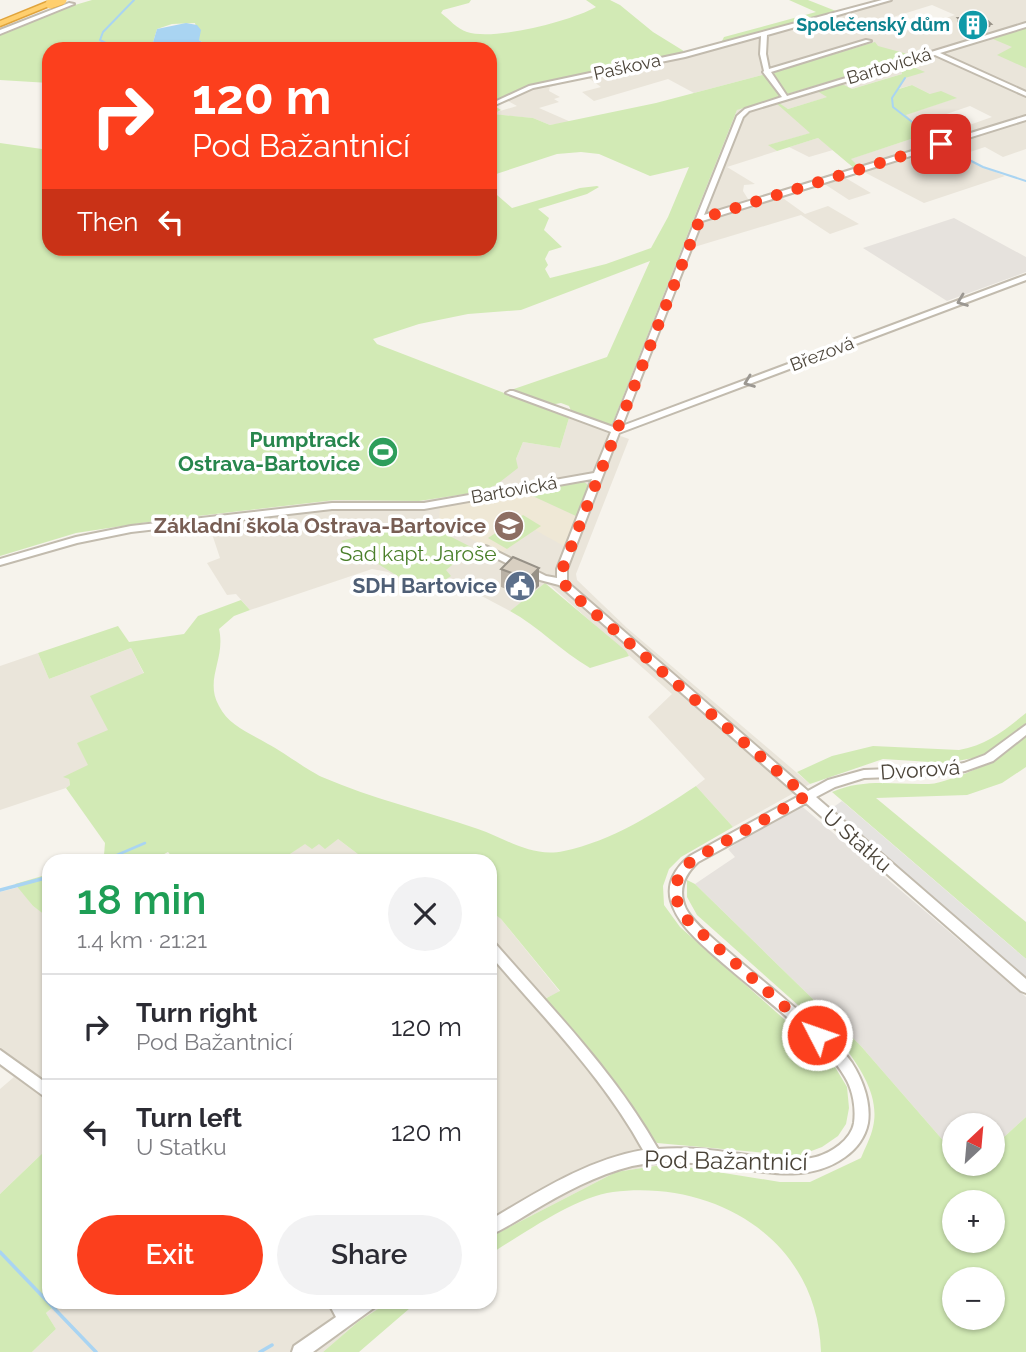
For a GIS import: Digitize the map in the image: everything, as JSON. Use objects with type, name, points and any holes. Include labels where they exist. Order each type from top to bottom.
[{"type":"highway","points":[[0,19],[47,2],[61,0]]},
{"type":"highway","points":[[0,24],[47,2]]},
{"type":"street","points":[[0,32],[71,4],[61,0]]},
{"type":"street","name":"Paškova","points":[[497,102],[531,87],[672,58],[888,0]]},
{"type":"street","name":"Bartovická","points":[[0,562],[76,540],[131,529],[332,506],[424,506],[598,475],[740,116],[747,110],[786,97],[1026,25]]},
{"type":"street","points":[[764,35],[761,52],[766,72],[786,97]]},
{"type":"street","points":[[766,72],[868,41]]},
{"type":"street","points":[[934,52],[1026,94]]},
{"type":"street","points":[[700,219],[1026,118]]},
{"type":"street","name":"Březová","points":[[617,431],[1026,277]]},
{"type":"street","points":[[510,393],[617,431]]},
{"type":"street","points":[[562,583],[562,569],[598,475]]},
{"type":"street","name":"U Statku","points":[[485,549],[543,578],[562,583],[1026,987]]},
{"type":"street","name":"Dvorová","points":[[806,796],[850,776],[944,771],[973,765],[989,758],[1026,729]]},
{"type":"street","name":"Pod Bažantnicí","points":[[497,1224],[615,1163],[654,1156],[806,1166],[832,1159],[848,1147],[859,1130],[859,1095],[847,1068],[817,1035],[692,925],[681,912],[675,898],[675,883],[687,864],[806,796]]},
{"type":"street","points":[[497,954],[589,1062],[644,1136],[654,1156]]},
{"type":"street","points":[[0,1056],[42,1088]]},
{"type":"street","points":[[340,1309],[346,1318]]},
{"type":"street","points":[[300,1352],[360,1309]]},
{"type":"shaded area","points":[[883,0],[1026,0],[1026,149],[1003,157],[985,147],[958,156],[1005,176],[924,203],[862,171],[844,177],[871,193],[849,200],[823,183],[780,196],[805,214],[828,206],[859,224],[830,234],[801,215],[681,251],[737,110],[766,74],[694,93],[668,79],[594,101],[582,92],[601,87],[587,77],[550,87],[549,91],[560,97],[554,99],[559,102],[539,108],[571,122],[550,125],[533,118],[497,115],[497,112],[517,106],[506,100],[497,104],[497,99],[531,86],[685,53],[682,51],[722,44],[722,41],[727,43]],"holes":[[[932,5],[955,15],[896,34],[874,23]],[[900,66],[905,78],[898,89],[912,85],[930,94],[956,98],[905,115],[917,124],[970,106],[992,117],[938,136],[943,142],[938,144],[926,134],[850,159],[859,167],[743,204],[748,199],[743,191],[744,185],[755,184],[727,167],[777,151],[769,145],[811,133],[777,103],[788,109],[828,97],[818,90],[852,89],[902,74]]]},
{"type":"shaded area","points":[[818,138],[833,150],[809,157],[789,147]]},
{"type":"shaded area","points":[[954,218],[1026,257],[1026,272],[947,301],[863,248]]},
{"type":"shaded area","points":[[569,418],[629,439],[576,574],[577,580],[627,628],[810,784],[733,827],[696,786],[705,779],[648,717],[672,694],[551,586],[546,584],[510,611],[459,584],[428,595],[388,572],[372,569],[250,610],[236,594],[227,595],[207,563],[220,558],[209,525],[209,515],[335,500],[419,501],[479,492],[516,459],[523,442],[560,448]]},
{"type":"shaded area","name":"Základní škola Ostrava-Bartovice","points":[[524,492],[576,516],[564,546],[535,530],[500,554],[439,522],[440,507]]},
{"type":"shaded area","points":[[131,648],[144,674],[88,766],[69,779],[70,785],[66,788],[0,810],[0,666],[38,653],[49,679]]},
{"type":"shaded area","points":[[842,801],[1026,959],[1026,987],[825,813]]},
{"type":"shaded area","points":[[798,803],[1026,997],[1026,1117],[1005,1136],[1005,1113],[942,1113],[942,1139],[860,1045],[695,884],[735,857],[728,849]]},
{"type":"shaded area","points":[[338,839],[358,854],[290,854],[305,843]]},
{"type":"shaded area","points":[[19,887],[33,906],[42,912],[42,1154],[0,1194],[0,1089],[14,1077],[0,1067],[0,892]]},
{"type":"shaded area","points":[[497,916],[560,992],[537,1002],[653,1136],[668,1164],[616,1172],[497,1233]]},
{"type":"shaded area","points":[[51,1309],[378,1309],[359,1321],[323,1352],[32,1352],[56,1329],[46,1313]]},
{"type":"green space","points":[[92,0],[471,0],[441,13],[463,31],[495,34],[551,23],[596,7],[586,0],[610,0],[687,53],[531,86],[497,99],[497,42],[202,42],[195,23],[172,24],[157,29],[153,42],[42,42],[42,83],[0,80],[0,32],[51,12]]},
{"type":"green space","points":[[789,0],[808,0],[841,13],[726,44],[722,41],[724,37],[816,12]]},
{"type":"green space","points":[[1026,27],[1026,68],[997,55],[1012,47],[993,39]]},
{"type":"green space","points":[[875,42],[878,46],[915,56],[787,94],[770,73]]},
{"type":"green space","points":[[906,64],[925,72],[905,78],[899,89],[912,85],[930,94],[941,91],[957,98],[906,115],[926,134],[851,159],[860,168],[855,169],[818,138],[777,151],[768,145],[810,133],[776,103],[788,109],[827,97],[817,91],[840,83],[852,89],[902,74],[900,65]]},
{"type":"green space","points":[[766,74],[782,96],[737,110],[611,427],[572,413],[569,406],[561,403],[550,405],[511,390],[607,357],[650,261],[521,310],[468,314],[419,324],[373,339],[377,344],[569,418],[560,448],[523,442],[516,459],[518,468],[496,485],[479,492],[419,501],[335,500],[155,521],[76,533],[0,556],[0,143],[42,149],[42,256],[497,256],[497,195],[512,208],[580,188],[599,187],[587,194],[538,209],[549,218],[544,230],[562,247],[549,251],[545,259],[548,265],[545,269],[550,278],[606,264],[651,248],[668,217],[689,167],[650,176],[599,154],[581,152],[557,154],[497,174],[497,114],[533,118],[550,125],[656,103]]},
{"type":"green space","points":[[583,481],[589,486],[576,516],[524,492]]},
{"type":"green space","points":[[523,515],[541,526],[507,549],[488,538]]},
{"type":"green space","name":"Sad kapt. Jaroše","points":[[420,521],[473,548],[446,570],[451,576],[425,593],[341,541]]},
{"type":"green space","points":[[545,583],[629,656],[590,668],[510,611]]},
{"type":"green space","points":[[241,600],[250,610],[234,616],[219,629],[220,650],[214,678],[215,696],[219,706],[228,719],[240,728],[322,777],[341,785],[478,829],[530,850],[564,851],[599,840],[649,816],[696,786],[733,827],[681,857],[669,869],[663,886],[664,905],[680,927],[813,1048],[829,1057],[847,1087],[849,1108],[846,1124],[838,1136],[822,1147],[798,1156],[657,1143],[537,1003],[560,991],[497,916],[497,854],[358,854],[338,839],[325,849],[319,844],[312,849],[305,844],[290,854],[104,854],[105,843],[66,788],[70,785],[69,779],[63,777],[88,765],[77,743],[108,730],[90,696],[144,673],[131,648],[49,679],[38,653],[118,626],[129,642],[184,634],[198,616]]},
{"type":"green space","points":[[1026,713],[1026,724],[979,757],[946,763],[883,759],[810,784],[797,772],[832,756],[873,746],[959,750],[969,748],[995,736]]},
{"type":"green space","points":[[1026,737],[1026,767],[1002,783],[967,795],[876,798],[1026,922],[1026,959],[832,792],[856,785],[940,782],[990,762]]},
{"type":"green space","points":[[42,876],[42,913],[33,906],[15,884]]},
{"type":"green space","points":[[687,880],[695,884],[860,1045],[942,1139],[942,1176],[1005,1176],[1005,1136],[1026,1117],[1026,1352],[821,1352],[816,1313],[802,1279],[782,1250],[755,1226],[724,1208],[689,1196],[652,1191],[598,1195],[550,1217],[497,1250],[497,1233],[616,1172],[668,1164],[780,1182],[810,1182],[861,1158],[873,1127],[874,1105],[868,1084],[844,1046],[697,915],[687,897]]},
{"type":"green space","points":[[42,1154],[42,1309],[51,1309],[46,1313],[56,1329],[32,1352],[0,1352],[0,1194]]},
{"type":"green space","points":[[378,1309],[409,1309],[359,1352],[323,1352],[359,1321]]},
{"type":"water","points":[[186,23],[197,25],[201,30],[199,40],[202,42],[153,42],[157,29]]},
{"type":"building","points":[[982,16],[991,24],[967,26],[958,18]]},
{"type":"building","points":[[513,557],[539,568],[528,579],[501,569]]},
{"type":"waterway","points":[[104,42],[100,40],[103,32],[134,0]]},
{"type":"waterway","points":[[905,78],[892,98],[893,107],[939,143]]},
{"type":"waterway","points":[[942,146],[983,167],[1026,181]]},
{"type":"waterway","points":[[119,854],[145,843]]},
{"type":"waterway","points":[[0,890],[42,879]]},
{"type":"waterway","points":[[0,1252],[42,1296]]},
{"type":"waterway","points":[[55,1309],[96,1352]]},
{"type":"waterway","points":[[260,1352],[272,1345]]},
{"type":"place","name":"Společenský dům","points":[[973,25]]},
{"type":"place","name":"Pumptrack Ostrava-Bartovice","points":[[383,452]]},
{"type":"place","name":"Základní škola Ostrava-Bartovice","points":[[509,526]]},
{"type":"place","name":"SDH Bartovice","points":[[520,586]]},
{"type":"route","points":[[817,1035],[685,918],[674,891],[678,876],[687,864],[806,796],[568,590],[560,575],[700,219],[941,144]]}]
